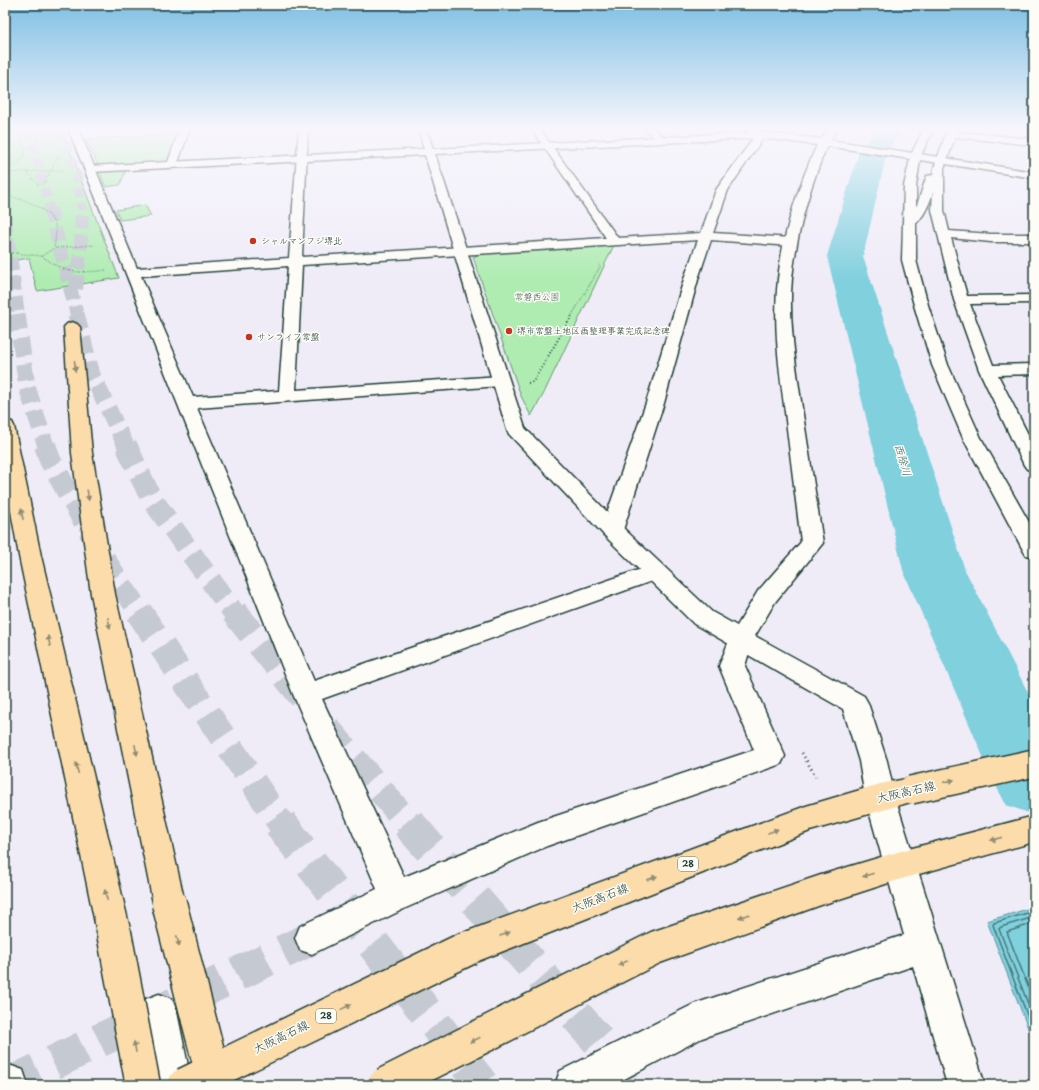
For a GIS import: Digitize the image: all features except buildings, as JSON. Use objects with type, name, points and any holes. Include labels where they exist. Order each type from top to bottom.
[{"type":"main road","points":[[72,327],[82,453],[103,594],[169,903],[202,1080]]},
{"type":"main road","points":[[5,426],[30,556],[114,933],[143,1085]]},
{"type":"main road","name":"大阪高石線","points":[[202,1080],[468,948],[806,819],[880,797],[1034,763]]},
{"type":"main road","points":[[385,1085],[651,949],[821,890],[916,860],[1034,829]]},
{"type":"street","points":[[85,179],[133,272],[306,694],[396,896]]},
{"type":"street","points":[[287,396],[301,179]]},
{"type":"street","points":[[438,179],[459,251],[516,430],[612,530],[703,618],[855,702],[872,761],[880,797],[916,860],[925,945],[966,1085]]},
{"type":"street","points":[[571,179],[614,241]]},
{"type":"street","points":[[612,530],[655,403],[692,276],[722,190],[729,179]]},
{"type":"street","points":[[312,938],[396,896],[538,836],[771,756],[732,666],[741,639],[766,597],[812,543],[789,377],[784,314],[785,279],[792,233],[808,179]]},
{"type":"street","points":[[911,179],[909,260],[940,365],[972,438],[1034,550]]},
{"type":"street","points":[[909,224],[923,206],[930,179]]},
{"type":"street","points":[[939,179],[938,210],[961,300],[986,370],[1034,465]]},
{"type":"street","points":[[943,234],[991,238],[1034,238]]},
{"type":"street","points":[[133,272],[706,236],[791,242]]},
{"type":"street","points":[[961,300],[1034,299]]},
{"type":"street","points":[[986,370],[1034,369]]},
{"type":"street","points":[[187,403],[501,384]]},
{"type":"street","points":[[306,694],[655,572]]},
{"type":"street","points":[[574,1085],[694,1022],[925,945]]},
{"type":"street","points":[[159,1012],[174,1085]]},
{"type":"path","points":[[33,179],[38,185],[44,184],[46,179]]},
{"type":"path","points":[[5,194],[23,199],[39,207],[49,216],[56,225],[57,234],[54,248]]},
{"type":"path","points":[[501,384],[519,386],[533,382],[600,267],[589,243]]},
{"type":"path","points":[[42,256],[54,248],[102,244]]},
{"type":"path","points":[[5,252],[42,256],[64,271],[74,273],[108,270]]},
{"type":"green space","points":[[5,179],[81,179],[119,278],[37,291],[29,258],[5,262]]},
{"type":"green space","points":[[103,179],[122,179],[120,185],[106,187]]},
{"type":"green space","points":[[145,205],[151,216],[120,220],[116,210]]},
{"type":"green space","name":"常磐西公園","points":[[614,245],[543,395],[531,416],[521,396],[473,257],[481,254]]},
{"type":"water","points":[[1034,907],[1034,1044],[987,921]]},
{"type":"waterway","name":"西除川","points":[[866,179],[845,256],[934,570],[1034,782]]},
{"type":"tunnel","points":[[42,179],[50,210]]},
{"type":"tunnel","points":[[78,179],[82,210]]},
{"type":"tunnel","points":[[50,209],[77,315]]},
{"type":"tunnel","points":[[76,289],[81,243],[82,210]]},
{"type":"tunnel","points":[[5,218],[18,315]]},
{"type":"tunnel","points":[[17,314],[27,387],[46,446]]},
{"type":"tunnel","points":[[76,314],[92,375],[126,446]]},
{"type":"tunnel","points":[[45,445],[50,460],[107,563],[140,613]]},
{"type":"tunnel","points":[[126,445],[151,498],[234,613]]},
{"type":"tunnel","points":[[139,612],[281,824]]},
{"type":"tunnel","points":[[234,612],[304,699]]},
{"type":"tunnel","points":[[327,728],[409,824]]},
{"type":"tunnel","points":[[280,823],[482,1085]]},
{"type":"tunnel","points":[[408,823],[637,1085]]},
{"type":"tunnel","points":[[7,1085],[312,938]]},
{"type":"place","name":"シャルマンフジ堺北","points":[[253,241]]},
{"type":"place","name":"堺市常盤土地区画整理事業完成記念碑","points":[[509,331]]},
{"type":"place","name":"サンライフ常盤","points":[[249,337]]}]
